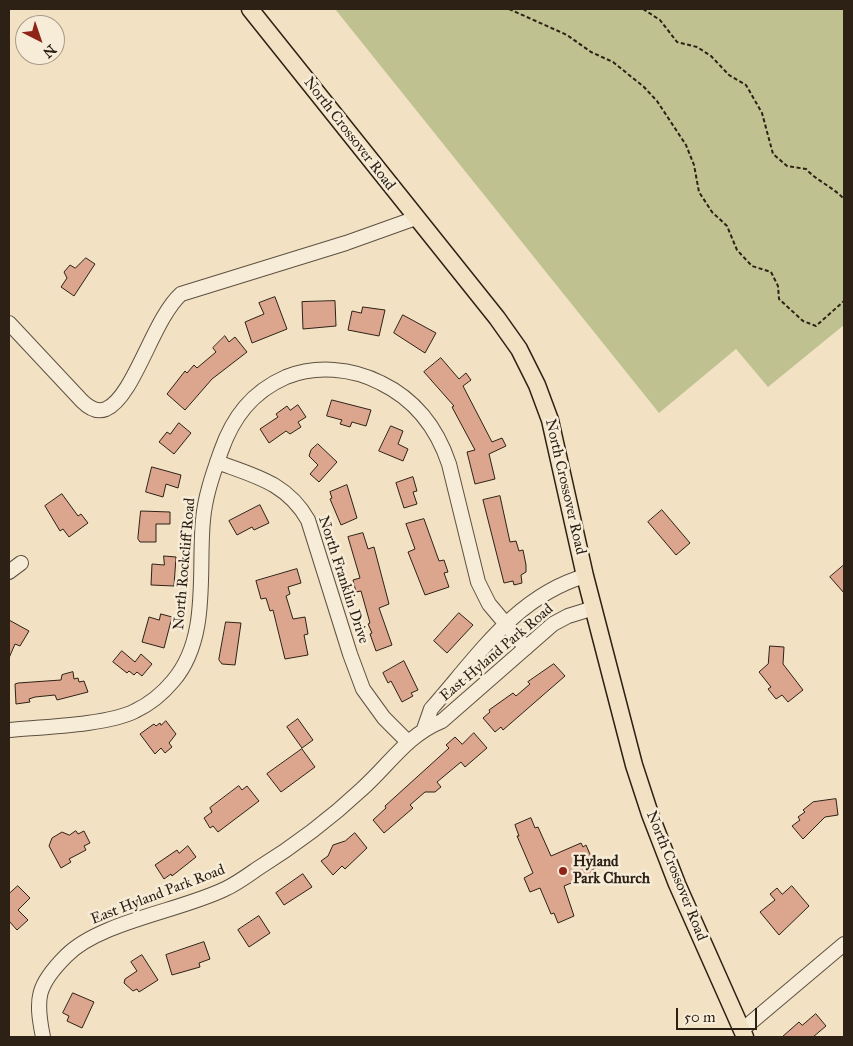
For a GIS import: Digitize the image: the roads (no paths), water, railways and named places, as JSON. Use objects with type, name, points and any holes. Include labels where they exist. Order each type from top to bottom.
[{"type":"main road","name":"North Crossover Road","points":[[250,9],[497,318],[519,349],[550,420],[594,608],[634,765],[650,814],[677,884],[744,1034]]},
{"type":"street","points":[[9,323],[82,401],[97,410],[105,409],[123,394],[166,312],[181,294],[346,243],[416,218]]},
{"type":"street","name":"North Rockcliff Road","points":[[9,730],[112,719],[135,712],[158,696],[174,679],[186,662],[195,640],[203,520],[207,492],[226,436],[239,413],[252,399],[266,387],[296,373],[326,370],[345,371],[374,379],[392,389],[420,411],[444,447],[478,582],[489,604],[526,648]]},
{"type":"street","name":"North Franklin Drive","points":[[218,462],[271,483],[287,493],[299,505],[308,520],[350,654],[363,689],[384,718],[408,742]]},
{"type":"street","points":[[9,572],[21,564]]},
{"type":"street","name":"East Hyland Park Road","points":[[424,728],[431,709],[520,609],[542,593],[563,582],[586,576]]},
{"type":"street","name":"East Hyland Park Road","points":[[43,1037],[38,1006],[42,983],[81,943],[103,932],[171,910],[226,889],[274,858],[320,825],[363,788],[424,728],[442,721],[553,624],[568,616],[594,608]]},
{"type":"street","points":[[744,1034],[844,944]]},
{"type":"place","name":"Hyland Park Church","points":[[563,871]]}]
